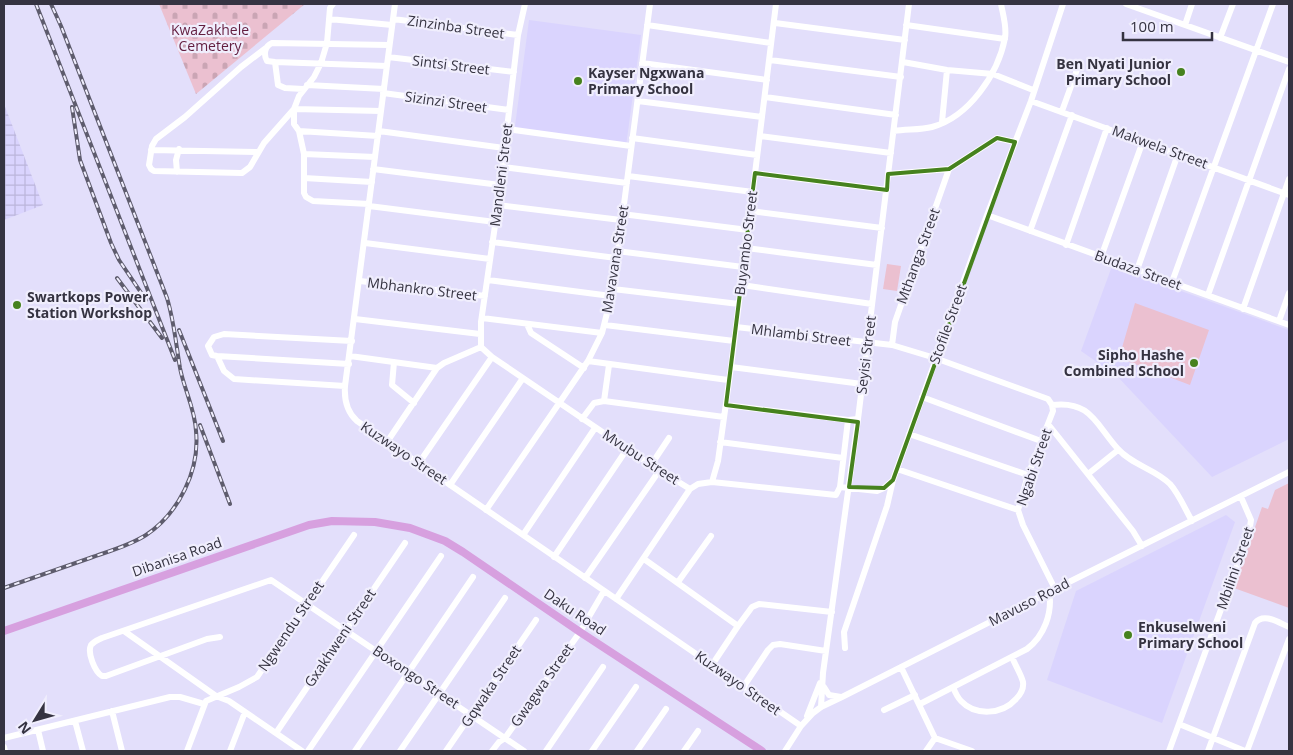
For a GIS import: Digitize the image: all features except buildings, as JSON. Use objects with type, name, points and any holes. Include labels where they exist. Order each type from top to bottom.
[{"type":"main road","name":"Dibanisa Road","points":[[4,631],[292,530],[320,523],[362,521]]},
{"type":"main road","name":"Daku Road","points":[[362,521],[410,528],[445,541],[762,751]]},
{"type":"street","points":[[333,4],[330,8],[327,43],[321,63],[314,77],[299,96],[294,109],[257,152],[250,167],[242,173],[154,171],[151,169],[151,150],[154,141],[159,135],[184,117],[241,67],[272,43],[327,43],[389,45]]},
{"type":"street","name":"Kuzwayo Street","points":[[395,4],[345,386],[346,403],[351,415],[387,442],[801,726]]},
{"type":"street","name":"Mandleni Street","points":[[481,347],[480,334],[498,205],[518,35],[525,4]]},
{"type":"street","name":"Mavavana Street","points":[[486,510],[586,364],[605,326],[612,292],[628,179],[650,4]]},
{"type":"street","name":"Buyambo Street","points":[[712,482],[718,461],[726,405],[776,4]]},
{"type":"street","name":"Seyisi Street","points":[[821,707],[823,673],[858,419],[909,4]]},
{"type":"street","points":[[894,130],[932,127],[967,106],[993,74],[1005,38],[1001,4]]},
{"type":"street","name":"Stofile Street","points":[[845,648],[844,632],[887,506],[893,480],[987,215],[1031,100],[1062,4]]},
{"type":"street","points":[[1126,4],[1289,62]]},
{"type":"street","points":[[1150,12],[1152,4]]},
{"type":"street","points":[[1185,25],[1192,4]]},
{"type":"street","points":[[1220,38],[1232,4]]},
{"type":"street","points":[[1172,282],[1273,4]]},
{"type":"street","name":"Zinzinba Street","points":[[329,19],[392,22],[518,35]]},
{"type":"street","points":[[775,23],[905,40]]},
{"type":"street","points":[[647,25],[771,43]]},
{"type":"street","points":[[906,25],[1005,38]]},
{"type":"street","points":[[266,48],[266,60],[275,62],[387,66]]},
{"type":"street","name":"Sintsi Street","points":[[388,57],[514,72]]},
{"type":"street","points":[[770,60],[901,77]]},
{"type":"street","name":"Sizinzi Street","points":[[275,62],[278,85],[285,88],[305,87],[383,91],[509,110]]},
{"type":"street","points":[[903,62],[947,70],[993,74],[1033,90]]},
{"type":"street","points":[[642,63],[767,80]]},
{"type":"street","points":[[1062,111],[1078,67]]},
{"type":"street","points":[[1208,296],[1289,69]]},
{"type":"street","points":[[942,122],[947,70]]},
{"type":"street","points":[[765,98],[896,115]]},
{"type":"street","name":"Makwela Street","points":[[1031,100],[1287,194]]},
{"type":"street","points":[[638,101],[762,117]]},
{"type":"street","points":[[294,109],[381,111]]},
{"type":"street","points":[[294,109],[294,124],[299,131],[304,154],[304,193],[306,198],[495,222]]},
{"type":"street","points":[[1030,231],[1072,115]]},
{"type":"street","points":[[1066,245],[1106,128]]},
{"type":"street","points":[[507,129],[631,146]]},
{"type":"street","points":[[299,131],[378,133],[504,148]]},
{"type":"street","points":[[760,136],[891,153]]},
{"type":"street","points":[[632,138],[757,155]]},
{"type":"street","points":[[888,174],[949,169],[993,140],[1001,138],[1015,142]]},
{"type":"street","points":[[1101,257],[1143,141]]},
{"type":"street","points":[[151,150],[257,152]]},
{"type":"street","points":[[177,172],[176,160],[179,150]]},
{"type":"street","points":[[304,154],[375,157]]},
{"type":"street","points":[[1137,270],[1178,154]]},
{"type":"street","points":[[502,167],[753,192]]},
{"type":"street","name":"Mthanga Street","points":[[892,345],[894,322],[949,169]]},
{"type":"street","points":[[374,170],[500,185]]},
{"type":"street","points":[[755,173],[886,190]]},
{"type":"street","points":[[304,178],[372,182]]},
{"type":"street","points":[[1243,309],[1287,194],[1289,179]]},
{"type":"street","points":[[498,205],[748,230]]},
{"type":"street","points":[[751,210],[882,228]]},
{"type":"street","name":"Budaza Street","points":[[987,215],[1289,325]]},
{"type":"street","points":[[492,242],[743,267]]},
{"type":"street","points":[[365,243],[490,260]]},
{"type":"street","points":[[746,248],[877,265]]},
{"type":"street","points":[[488,280],[739,304]]},
{"type":"street","name":"Mbhankro Street","points":[[360,281],[485,296]]},
{"type":"street","points":[[742,285],[872,304]]},
{"type":"street","points":[[1279,321],[1289,293]]},
{"type":"street","points":[[355,318],[480,334]]},
{"type":"street","points":[[482,318],[602,333]]},
{"type":"street","points":[[527,324],[531,333],[586,364],[609,365],[728,380]]},
{"type":"street","points":[[605,326],[734,341]]},
{"type":"street","name":"Mhlambi Street","points":[[736,327],[892,345],[936,358],[1050,402],[1067,404],[1088,412],[1118,450],[1170,484],[1192,521]]},
{"type":"street","points":[[348,364],[217,356],[212,355],[208,346],[214,337],[221,334],[257,334],[352,340]]},
{"type":"street","points":[[387,442],[438,368],[444,363],[481,347]]},
{"type":"street","name":"Mvubu Street","points":[[481,347],[492,357],[659,471],[690,489],[698,484],[712,482],[836,495],[840,487],[877,491],[893,480]]},
{"type":"street","points":[[217,356],[224,371],[234,380],[345,386]]},
{"type":"street","points":[[350,356],[438,368]]},
{"type":"street","points":[[419,463],[492,357]]},
{"type":"street","points":[[394,362],[392,385],[414,403]]},
{"type":"street","points":[[604,401],[609,365]]},
{"type":"street","points":[[731,367],[862,384]]},
{"type":"street","points":[[450,485],[524,378]]},
{"type":"street","points":[[922,397],[1041,440]]},
{"type":"street","points":[[582,418],[597,401],[724,417]]},
{"type":"street","name":"Ngabi Street","points":[[1050,402],[1053,412],[1028,475],[1018,510],[1052,590]]},
{"type":"street","points":[[726,405],[848,420],[858,419]]},
{"type":"street","points":[[840,487],[848,420]]},
{"type":"street","points":[[1048,424],[1133,531],[1142,546]]},
{"type":"street","points":[[523,535],[596,428]]},
{"type":"street","points":[[909,434],[1028,475]]},
{"type":"street","points":[[651,465],[669,438]]},
{"type":"street","points":[[720,442],[843,458]]},
{"type":"street","points":[[554,556],[627,449]]},
{"type":"street","points":[[1088,474],[1118,450]]},
{"type":"street","points":[[897,469],[1018,510]]},
{"type":"street","points":[[585,578],[659,471]]},
{"type":"street","name":"Mavuso Road","points":[[785,751],[806,719],[821,707],[1289,472]]},
{"type":"street","points":[[616,600],[690,489]]},
{"type":"street","name":"Mbilini Street","points":[[1169,751],[1249,533],[1250,520],[1241,497]]},
{"type":"street","name":"Ngwendu Street","points":[[204,704],[206,701],[239,687],[256,677],[354,535]]},
{"type":"street","points":[[678,582],[711,536]]},
{"type":"street","name":"Gxakhweni Street","points":[[276,733],[404,543]]},
{"type":"street","points":[[308,751],[441,556]]},
{"type":"street","points":[[644,559],[738,626]]},
{"type":"street","points":[[355,751],[473,577]]},
{"type":"street","name":"Boxongo Street","points":[[124,631],[271,580],[524,751]]},
{"type":"street","points":[[920,704],[1027,650],[1037,642],[1050,612],[1052,590]]},
{"type":"street","name":"Gwagwa Street","points":[[492,751],[505,738],[580,632],[604,591]]},
{"type":"street","points":[[400,751],[505,598]]},
{"type":"street","points":[[712,665],[752,607],[759,604],[832,612]]},
{"type":"street","points":[[1208,751],[1255,623],[1264,617],[1289,627]]},
{"type":"street","name":"Gqwaka Street","points":[[446,751],[536,620]]},
{"type":"street","points":[[220,637],[160,656],[106,676],[99,675],[90,653],[91,646],[96,641],[124,631],[160,656],[216,696],[225,698],[302,751]]},
{"type":"street","points":[[1179,724],[1212,739],[1246,751],[1289,639]]},
{"type":"street","points":[[744,686],[773,645],[780,644],[826,651]]},
{"type":"street","points":[[953,687],[959,700],[969,707],[989,712],[1002,710],[1015,701],[1022,690],[1023,681],[1012,657]]},
{"type":"street","points":[[546,751],[603,667]]},
{"type":"street","points":[[901,667],[935,738],[972,751]]},
{"type":"street","points":[[806,719],[823,673]]},
{"type":"street","points":[[822,684],[829,695],[842,697]]},
{"type":"street","points":[[592,751],[636,687]]},
{"type":"street","points":[[884,710],[915,695]]},
{"type":"street","points":[[4,738],[170,696],[204,704],[187,751]]},
{"type":"street","points":[[637,751],[666,709]]},
{"type":"street","points":[[112,711],[122,751]]},
{"type":"street","points":[[230,751],[244,712]]},
{"type":"street","points":[[75,721],[83,751]]},
{"type":"street","points":[[38,730],[43,751]]},
{"type":"street","points":[[684,751],[698,731]]},
{"type":"street","points":[[926,751],[935,738]]},
{"type":"street","points":[[4,747],[5,751]]},
{"type":"highlighted area","points":[[997,138],[1015,142],[893,480],[884,488],[849,487],[858,422],[726,405],[755,173],[887,190],[888,174],[949,169]]},
{"type":"shaded area","name":"Kayser Ngxwana Primary School","points":[[529,20],[641,35],[626,146],[519,131],[515,126]]},
{"type":"shaded area","points":[[4,104],[43,205],[4,220]]},
{"type":"shaded area","name":"Sipho Hashe Combined School","points":[[1112,266],[1289,330],[1289,439],[1212,477],[1117,376],[1081,351]]},
{"type":"shaded area","name":"Enkuselweni Primary School","points":[[1226,515],[1235,522],[1162,723],[1047,680],[1076,591]]},
{"type":"green space","name":"KwaZakhele Cemetery","points":[[159,4],[305,4],[196,94]]},
{"type":"green space","points":[[887,264],[901,266],[897,291],[883,289]]},
{"type":"green space","points":[[1135,303],[1209,330],[1190,385],[1119,358]]},
{"type":"green space","points":[[1289,483],[1289,608],[1234,588],[1262,507],[1268,509],[1275,490]]},
{"type":"railway","points":[[36,4],[175,360]]},
{"type":"railway","points":[[4,588],[119,548],[146,535],[158,526],[177,503],[185,489],[195,461],[196,431],[194,415],[180,368],[167,298],[51,4]]},
{"type":"railway","points":[[72,107],[80,160],[111,243],[119,260],[146,300]]},
{"type":"railway","points":[[117,278],[162,338]]},
{"type":"railway","points":[[179,330],[223,441]]},
{"type":"railway","points":[[200,425],[230,504]]},
{"type":"place","name":"Ben Nyati Junior Primary School","points":[[1181,72]]},
{"type":"place","name":"Kayser Ngxwana Primary School","points":[[578,81]]},
{"type":"place","name":"Swartkops Power Station Workshop","points":[[17,305]]},
{"type":"place","name":"Sipho Hashe Combined School","points":[[1194,363]]},
{"type":"place","name":"Enkuselweni Primary School","points":[[1128,635]]}]
